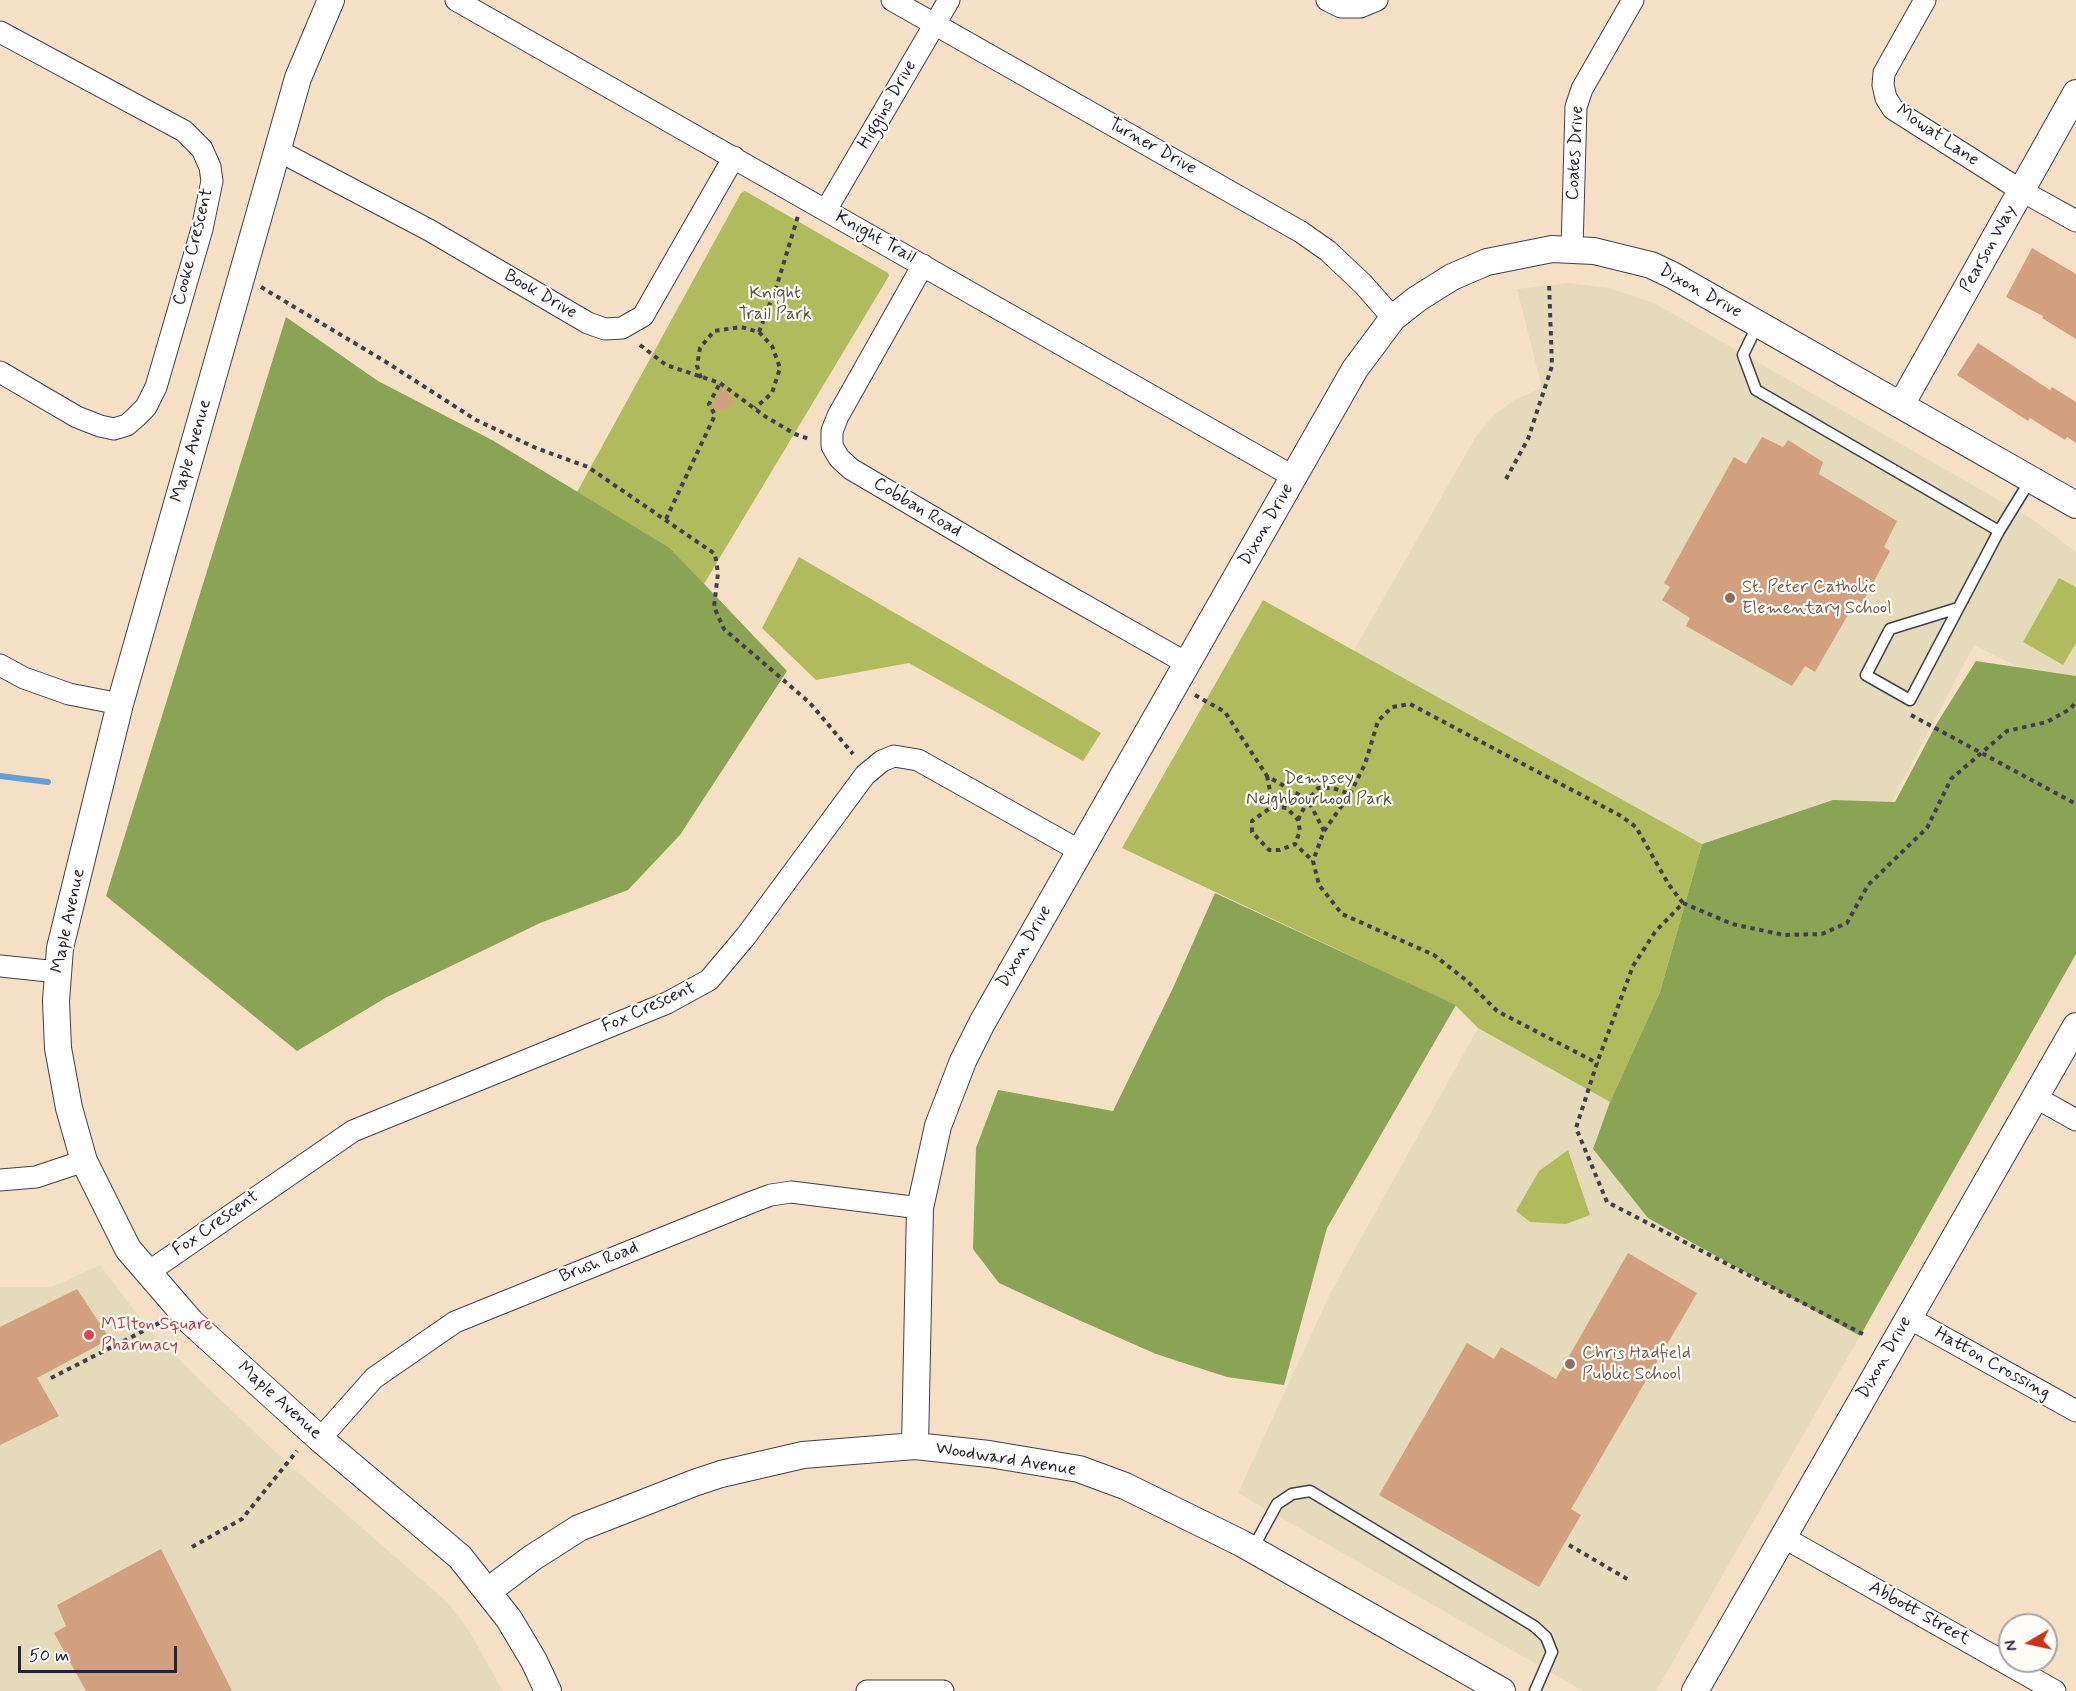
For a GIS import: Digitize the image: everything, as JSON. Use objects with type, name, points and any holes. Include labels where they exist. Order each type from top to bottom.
[{"type":"street","name":"Maple Avenue","points":[[331,0],[298,78],[120,704],[60,948],[56,1018],[60,1058],[69,1108],[84,1161],[112,1221],[147,1273],[191,1322],[320,1438],[458,1555],[488,1591],[523,1640],[548,1691]]},
{"type":"street","name":"Knight Trail","points":[[456,0],[1294,477]]},
{"type":"street","name":"Turner Drive","points":[[892,0],[1307,236],[1363,284],[1393,318]]},
{"type":"street","name":"Higgins Drive","points":[[826,210],[949,0]]},
{"type":"street","points":[[1327,0],[1341,7],[1360,7],[1377,0]]},
{"type":"street","name":"Coates Drive","points":[[1572,249],[1576,107],[1587,80],[1633,0]]},
{"type":"street","name":"Mowat Lane","points":[[1925,0],[1884,73],[1882,85],[1893,109],[2022,191],[2076,221]]},
{"type":"street","name":"Cooke Crescent","points":[[0,32],[184,130],[202,149],[210,167],[212,181],[202,228],[156,387],[146,407],[136,417],[127,425],[114,429],[100,426],[77,417],[0,372]]},
{"type":"street","name":"Pearson Way","points":[[1902,405],[2076,93]]},
{"type":"street","name":"Book Drive","points":[[279,151],[429,230],[588,323],[605,329],[622,328],[643,316],[734,157]]},
{"type":"street","name":"Dixon Drive","points":[[915,1446],[920,1208],[938,1126],[963,1061],[1080,850],[1356,369],[1393,318],[1435,287],[1470,268],[1505,257],[1572,249],[1615,254],[1651,265],[2076,505]]},
{"type":"street","name":"Cobban Road","points":[[923,265],[838,416],[832,431],[832,446],[839,458],[851,469],[974,542],[1188,664]]},
{"type":"street","points":[[0,665],[24,678],[69,694],[120,704]]},
{"type":"street","name":"Fox Crescent","points":[[147,1273],[353,1131],[667,1003],[709,980],[746,936],[865,775],[882,761],[894,756],[918,760],[1080,850]]},
{"type":"street","points":[[0,966],[58,972]]},
{"type":"street","name":"Dixon Drive","points":[[1695,1691],[2076,1026]]},
{"type":"street","points":[[2035,1097],[2076,1120]]},
{"type":"street","points":[[0,1180],[36,1177],[84,1161]]},
{"type":"street","name":"Brush Road","points":[[320,1438],[374,1378],[455,1322],[771,1194],[790,1192],[920,1208]]},
{"type":"street","name":"Hatton Crossing","points":[[1909,1318],[2076,1411]]},
{"type":"street","name":"Woodward Avenue","points":[[488,1591],[532,1557],[579,1528],[694,1483],[721,1474],[803,1455],[915,1446],[989,1454],[1078,1469],[1125,1486],[1252,1550],[1502,1691]]},
{"type":"street","name":"Abbott Street","points":[[1783,1537],[2055,1691]]},
{"type":"street","points":[[867,1691],[943,1691]]},
{"type":"lane","points":[[1759,324],[1743,355],[1756,390],[1999,531]]},
{"type":"lane","points":[[1958,608],[1890,629],[1866,675],[1910,700],[1999,531],[2031,479]]},
{"type":"lane","points":[[1252,1550],[1277,1504],[1292,1494],[1310,1491],[1534,1626],[1546,1637],[1552,1652],[1535,1691]]},
{"type":"path","points":[[759,332],[800,213]]},
{"type":"path","points":[[241,279],[276,294],[476,420],[536,448],[588,467],[715,554],[718,573],[714,607],[724,629],[810,703],[854,754]]},
{"type":"path","points":[[1506,479],[1528,439],[1552,366],[1549,282]]},
{"type":"path","points":[[701,378],[697,366],[700,348],[714,331],[741,327],[759,332],[772,346],[780,368],[772,393],[755,408]]},
{"type":"path","points":[[640,345],[666,365],[720,383],[795,434],[809,439]]},
{"type":"path","points":[[666,519],[715,415],[709,404],[720,383]]},
{"type":"path","points":[[1191,694],[1225,712],[1267,776],[1273,806]]},
{"type":"path","points":[[1313,861],[1324,831],[1350,794],[1365,764],[1378,721],[1392,707],[1410,704],[1621,816],[1636,827],[1683,903],[1732,924],[1784,935],[1822,934],[1847,923],[1868,885],[1927,828],[1951,779],[1980,752],[2007,731],[2047,722],[2070,709],[2076,702]]},
{"type":"path","points":[[1900,710],[2076,804]]},
{"type":"path","points":[[1267,776],[1308,800],[1324,831]]},
{"type":"path","points":[[1298,820],[1308,800],[1318,788],[1333,788],[1350,794]]},
{"type":"path","points":[[1273,806],[1287,808],[1298,820],[1300,831],[1295,844],[1280,850],[1269,850],[1252,832],[1252,820],[1273,806]]},
{"type":"path","points":[[1295,844],[1313,861],[1319,885],[1342,914],[1434,955],[1467,981],[1497,1011],[1597,1063]]},
{"type":"path","points":[[1683,903],[1655,932],[1633,966],[1576,1128],[1607,1202],[1863,1334]]},
{"type":"path","points":[[51,1378],[161,1322]]},
{"type":"path","points":[[192,1547],[242,1520],[297,1450]]},
{"type":"path","points":[[1569,1545],[1629,1580]]},
{"type":"shaded area","name":"St. Peter Catholic Elementary School","points":[[1567,283],[1609,288],[1654,303],[2032,519],[2076,552],[2076,680],[2068,692],[1974,645],[1890,805],[1833,801],[1702,844],[1353,652],[1475,438],[1492,417],[1514,400],[1542,388],[1517,289]]},
{"type":"shaded area","name":"Chris Hadfield Public School","points":[[1478,1028],[1610,1102],[1593,1149],[1648,1218],[1860,1336],[1656,1691],[1583,1691],[1238,1493],[1331,1292]]},
{"type":"shaded area","points":[[100,1265],[150,1331],[206,1386],[284,1460],[447,1602],[468,1629],[503,1691],[0,1691],[0,1287],[52,1287]]},
{"type":"green space","name":"Knight Trail Park","points":[[745,191],[888,273],[889,276],[704,584],[670,548],[577,492],[741,193]]},
{"type":"green space","points":[[286,317],[378,381],[492,440],[670,548],[787,671],[680,835],[628,890],[540,923],[387,997],[297,1051],[106,896]]},
{"type":"green space","points":[[799,557],[1101,733],[1083,761],[909,663],[816,680],[762,628]]},
{"type":"green space","points":[[2059,578],[2076,587],[2076,643],[2063,665],[2023,642]]},
{"type":"green space","name":"Dempsey Neighbourhood Park","points":[[1263,600],[1702,844],[1660,992],[1610,1102],[1478,1028],[1455,1005],[1122,848]]},
{"type":"green space","points":[[1976,661],[2076,676],[2076,954],[1860,1336],[1648,1218],[1593,1149],[1610,1102],[1660,992],[1702,844],[1833,800],[1895,802],[1937,723]]},
{"type":"green space","points":[[1215,893],[1456,1005],[1327,1228],[1284,1385],[1227,1377],[1156,1354],[999,1283],[973,1249],[976,1148],[998,1090],[1113,1111],[1173,988]]},
{"type":"green space","points":[[1568,1150],[1590,1215],[1566,1224],[1530,1222],[1516,1211],[1539,1171]]},
{"type":"building","points":[[2032,248],[2076,274],[2076,339],[2042,318],[2043,316],[2006,297]]},
{"type":"building","points":[[1978,343],[2050,390],[2052,387],[2076,402],[2076,443],[2067,437],[2065,440],[2030,418],[2028,421],[1957,375]]},
{"type":"building","points":[[722,386],[733,401],[728,409],[710,410]]},
{"type":"building","points":[[1762,437],[1783,447],[1788,440],[1823,462],[1819,474],[1897,521],[1884,547],[1890,551],[1862,604],[1857,599],[1815,672],[1805,666],[1792,686],[1686,626],[1690,618],[1662,600],[1670,587],[1664,583],[1734,457],[1746,464]]},
{"type":"building","points":[[1628,1253],[1697,1293],[1571,1509],[1581,1515],[1539,1587],[1379,1495],[1467,1343],[1494,1359],[1501,1347],[1556,1379]]},
{"type":"building","points":[[77,1289],[110,1339],[37,1378],[59,1416],[0,1445],[0,1327]]},
{"type":"building","points":[[161,1549],[232,1691],[86,1691],[54,1633],[66,1626],[57,1605]]},
{"type":"waterway","points":[[0,776],[48,782]]},
{"type":"place","name":"St. Peter Catholic Elementary School","points":[[1730,598]]},
{"type":"place","name":"MIlton Square Pharmacy","points":[[89,1335]]},
{"type":"place","name":"Chris Hadfield Public School","points":[[1570,1364]]}]
